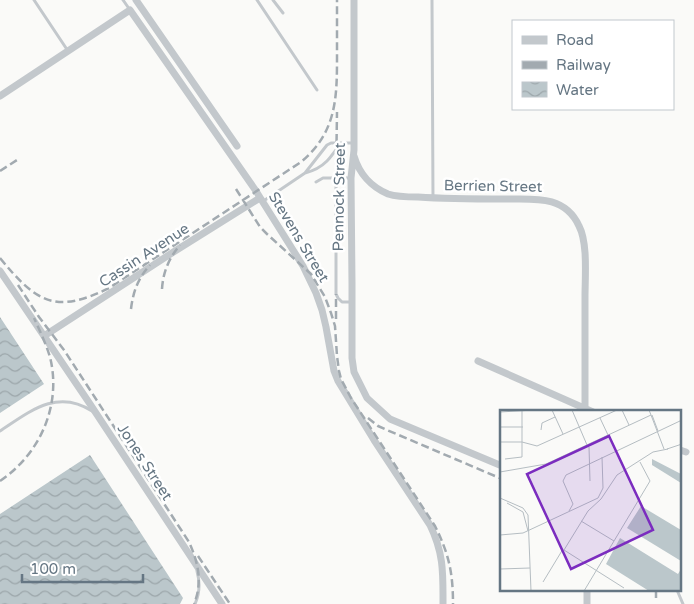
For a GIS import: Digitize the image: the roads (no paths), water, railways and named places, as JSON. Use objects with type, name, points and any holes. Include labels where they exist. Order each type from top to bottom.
[{"type":"street","points":[[136,0],[237,146]]},
{"type":"street","name":"Pennock Street","points":[[354,0],[355,73],[353,147],[350,178],[352,366],[363,392],[386,416],[500,465]]},
{"type":"street","points":[[0,96],[130,10]]},
{"type":"street","name":"Stevens Street","points":[[130,10],[261,200],[303,266],[316,293],[326,327],[334,371],[338,382],[430,525],[437,539],[443,565],[444,604]]},
{"type":"street","name":"Berrien Street","points":[[353,147],[356,162],[370,183],[380,190],[397,196],[542,199],[560,205],[575,218],[583,235],[584,251],[585,410]]},
{"type":"street","name":"Cassin Avenue","points":[[44,336],[175,251],[261,200]]},
{"type":"street","name":"Jones Street","points":[[0,271],[222,604]]},
{"type":"street","points":[[478,361],[585,410]]},
{"type":"lane","points":[[34,0],[68,51]]},
{"type":"lane","points":[[123,0],[130,10]]},
{"type":"lane","points":[[257,0],[317,90]]},
{"type":"lane","points":[[273,0],[283,13]]},
{"type":"lane","points":[[432,0],[433,198]]},
{"type":"lane","points":[[305,173],[327,145],[331,143],[344,143],[353,147]]},
{"type":"lane","points":[[261,200],[305,173],[313,171],[344,143]]},
{"type":"lane","points":[[316,182],[323,178],[350,178]]},
{"type":"lane","points":[[336,178],[336,294],[342,302],[352,302]]},
{"type":"lane","points":[[0,431],[36,408],[54,402],[68,402],[81,405],[91,410],[98,417]]},
{"type":"lane","points":[[189,554],[198,576],[199,592],[195,604]]},
{"type":"lane","points":[[678,592],[683,604]]},
{"type":"water","points":[[0,317],[44,384],[0,413]]},
{"type":"water","points":[[90,455],[183,598],[180,604],[0,604],[0,514]]},
{"type":"railway","points":[[0,258],[25,285],[36,294],[48,300],[60,302],[74,301],[90,296],[109,288],[301,162],[313,151],[321,139],[332,115],[337,73],[337,0]]},
{"type":"railway","points":[[336,178],[337,112]]},
{"type":"railway","points":[[0,171],[17,160]]},
{"type":"railway","points":[[236,189],[260,227],[311,274],[325,297],[335,326],[341,379],[351,398],[435,526],[444,546],[449,564],[453,604]]},
{"type":"railway","points":[[162,289],[167,266],[180,245]]},
{"type":"railway","points":[[131,309],[137,286],[142,275],[150,265]]},
{"type":"railway","points":[[18,285],[64,350],[189,542],[195,557],[199,580],[194,604]]},
{"type":"railway","points":[[336,294],[336,319]]},
{"type":"railway","points":[[0,481],[14,470],[37,443],[50,410],[53,393],[50,357],[34,318]]},
{"type":"railway","points":[[368,418],[378,426],[500,478]]},
{"type":"railway","points":[[198,556],[230,604]]},
{"type":"railway","points":[[656,592],[656,602]]}]
